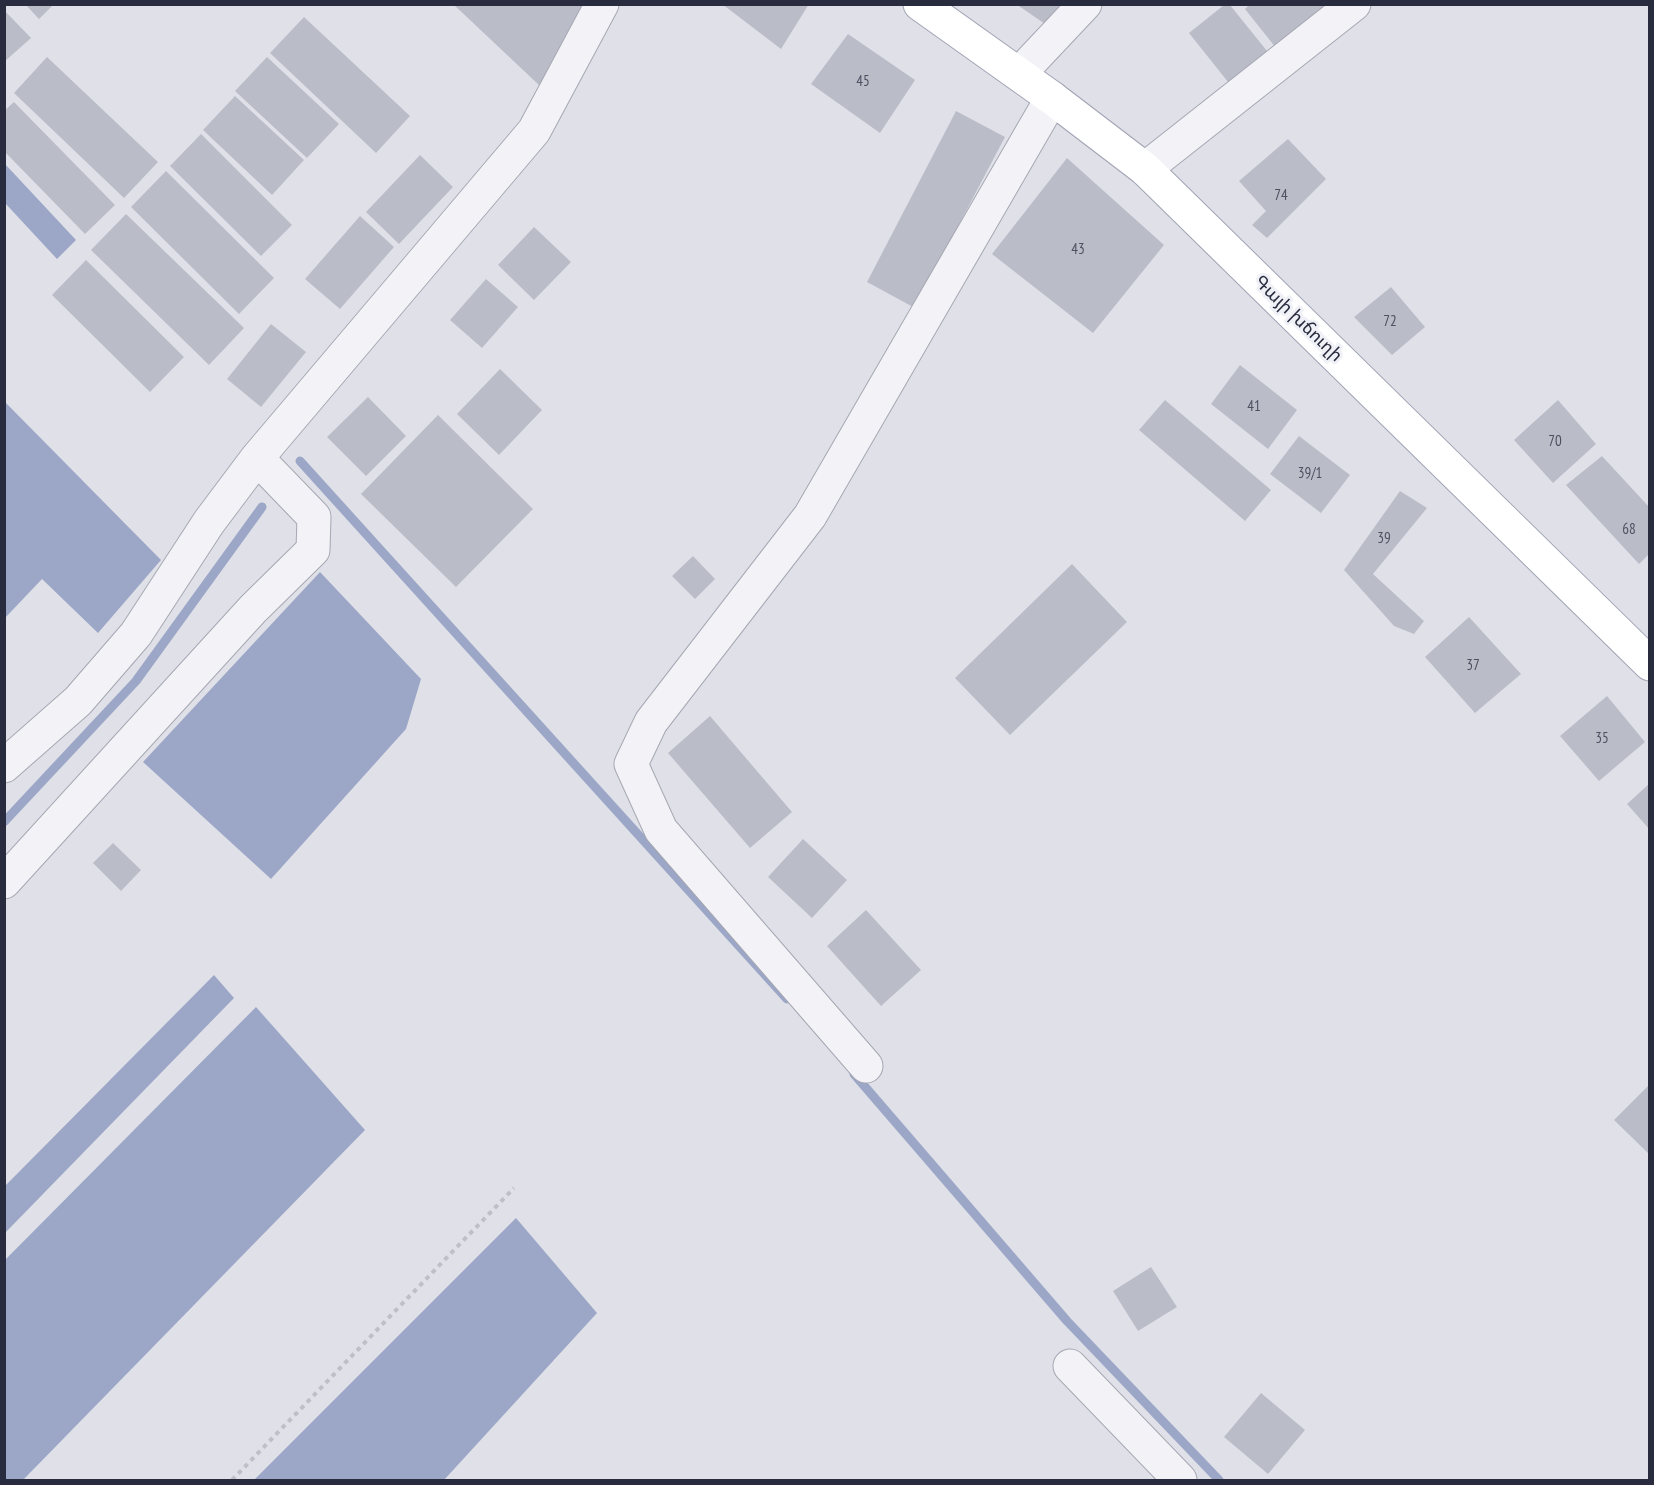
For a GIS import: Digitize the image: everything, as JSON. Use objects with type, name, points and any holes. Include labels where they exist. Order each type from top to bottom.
[{"type":"main road","name":"Գայի խճուղի","points":[[920,4],[1052,98],[1145,169],[1650,664]]},
{"type":"street","points":[[4,766],[78,701],[136,634],[209,522],[257,458],[534,130],[602,4]]},
{"type":"street","points":[[1019,74],[1085,4]]},
{"type":"street","points":[[1145,169],[1354,4]]},
{"type":"street","points":[[866,1066],[661,830],[632,764],[651,722],[810,516],[1052,98]]},
{"type":"street","points":[[4,882],[253,609],[313,550],[314,517],[257,458]]},
{"type":"street","points":[[1070,1366],[1180,1480]]},
{"type":"path","points":[[232,1480],[514,1188]]},
{"type":"water","points":[[5,164],[76,240],[57,259],[5,203]]},
{"type":"water","points":[[5,402],[161,560],[98,633],[42,579],[5,618]]},
{"type":"water","points":[[320,572],[421,679],[406,729],[271,879],[143,762]]},
{"type":"water","points":[[214,975],[234,998],[5,1233],[5,1186]]},
{"type":"water","points":[[256,1007],[365,1130],[23,1480],[5,1480],[5,1260]]},
{"type":"water","points":[[516,1218],[597,1313],[444,1480],[254,1480]]},
{"type":"building","points":[[25,4],[54,4],[39,19]]},
{"type":"building","points":[[453,4],[592,4],[540,86]]},
{"type":"building","points":[[722,4],[809,4],[781,49]]},
{"type":"building","points":[[1016,4],[1063,4],[1048,26]]},
{"type":"building","points":[[1250,4],[1329,4],[1276,48],[1245,9]]},
{"type":"building","points":[[1224,5],[1230,5],[1271,56],[1232,87],[1189,33]]},
{"type":"building","points":[[4,10],[31,38],[4,62]]},
{"type":"building","points":[[304,17],[410,116],[376,153],[270,53]]},
{"type":"building","points":[[848,34],[915,80],[880,133],[811,84]]},
{"type":"building","points":[[47,57],[158,162],[124,198],[14,93]]},
{"type":"building","points":[[267,57],[339,124],[307,158],[235,91]]},
{"type":"building","points":[[235,96],[304,160],[272,195],[203,130]]},
{"type":"building","points":[[14,102],[115,205],[85,234],[4,151],[4,111]]},
{"type":"building","points":[[956,111],[1005,137],[915,308],[867,282]]},
{"type":"building","points":[[201,134],[292,225],[261,256],[170,166]]},
{"type":"building","points":[[1288,139],[1326,179],[1267,238],[1252,225],[1266,211],[1239,181]]},
{"type":"building","points":[[420,155],[453,187],[399,244],[366,212]]},
{"type":"building","points":[[1067,158],[1164,245],[1093,333],[992,254]]},
{"type":"building","points":[[166,171],[274,278],[239,314],[131,207]]},
{"type":"building","points":[[126,214],[244,328],[209,365],[91,250]]},
{"type":"building","points":[[360,216],[394,247],[340,309],[305,279]]},
{"type":"building","points":[[534,227],[571,262],[534,300],[498,265]]},
{"type":"building","points":[[86,260],[184,357],[150,392],[52,295]]},
{"type":"building","points":[[486,279],[518,307],[482,348],[450,320]]},
{"type":"building","points":[[1391,287],[1425,327],[1392,355],[1354,317]]},
{"type":"building","points":[[271,324],[306,352],[261,407],[227,379]]},
{"type":"building","points":[[1240,365],[1297,410],[1268,449],[1211,404]]},
{"type":"building","points":[[500,369],[542,410],[499,455],[457,414]]},
{"type":"building","points":[[368,397],[406,436],[366,476],[327,437]]},
{"type":"building","points":[[1165,400],[1271,490],[1245,521],[1139,430]]},
{"type":"building","points":[[1558,400],[1596,444],[1553,483],[1514,440]]},
{"type":"building","points":[[438,415],[533,509],[456,587],[361,494]]},
{"type":"building","points":[[1299,436],[1350,475],[1321,513],[1270,474]]},
{"type":"building","points":[[1602,456],[1650,508],[1650,553],[1639,564],[1566,485]]},
{"type":"building","points":[[1400,491],[1427,508],[1373,574],[1424,621],[1414,634],[1394,626],[1344,570]]},
{"type":"building","points":[[693,556],[715,579],[695,599],[672,576]]},
{"type":"building","points":[[1072,564],[1127,622],[1010,735],[955,678]]},
{"type":"building","points":[[1469,617],[1521,674],[1475,713],[1425,657]]},
{"type":"building","points":[[1607,696],[1645,742],[1599,781],[1560,736]]},
{"type":"building","points":[[710,716],[792,812],[750,848],[668,753]]},
{"type":"building","points":[[1650,783],[1650,830],[1627,804]]},
{"type":"building","points":[[803,839],[847,880],[812,918],[768,877]]},
{"type":"building","points":[[113,843],[141,870],[121,891],[93,863]]},
{"type":"building","points":[[866,910],[921,970],[881,1006],[827,946]]},
{"type":"building","points":[[1650,1084],[1650,1155],[1614,1120]]},
{"type":"building","points":[[1151,1267],[1177,1307],[1138,1331],[1113,1291]]},
{"type":"building","points":[[1261,1393],[1305,1430],[1268,1474],[1224,1437]]},
{"type":"waterway","points":[[300,461],[787,999]]},
{"type":"waterway","points":[[4,822],[136,681],[262,507]]},
{"type":"waterway","points":[[854,1074],[1067,1321],[1219,1480]]}]
